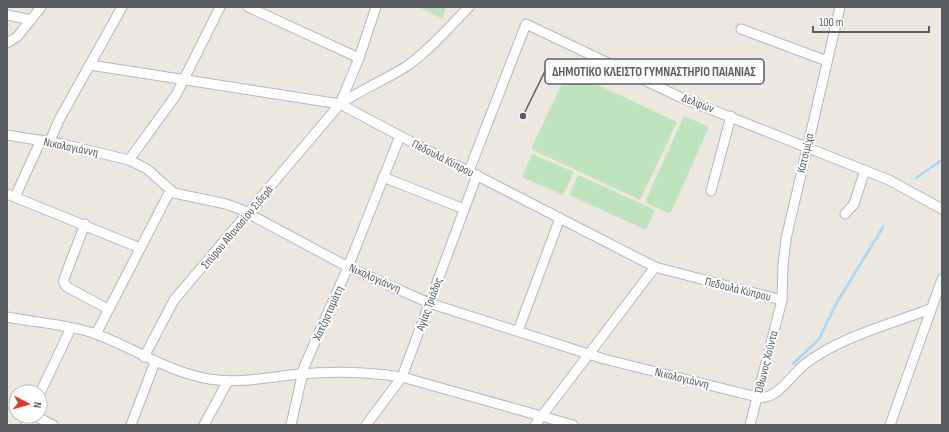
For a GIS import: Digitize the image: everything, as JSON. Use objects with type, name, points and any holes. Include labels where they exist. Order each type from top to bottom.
[{"type":"street","points":[[7,43],[17,37],[41,7]]},
{"type":"street","points":[[122,7],[59,120],[11,195],[85,224],[140,248]]},
{"type":"street","points":[[129,160],[171,102],[185,79],[220,7]]},
{"type":"street","points":[[248,7],[359,58]]},
{"type":"street","points":[[340,104],[359,58],[376,7]]},
{"type":"street","points":[[340,104],[359,90],[406,66],[441,36],[469,7]]},
{"type":"street","name":"Κατσιμίχα","points":[[782,300],[783,266],[786,240],[840,7]]},
{"type":"street","points":[[7,15],[31,20]]},
{"type":"street","name":"Δελφών","points":[[469,171],[526,24],[682,98],[807,146],[894,182],[942,209]]},
{"type":"street","points":[[741,29],[827,61]]},
{"type":"street","name":"Πεδουλά Κύπρου","points":[[90,65],[340,104],[655,267],[782,300]]},
{"type":"street","name":"Σπύρου Αθανασίου Σιδερά","points":[[144,357],[174,300],[248,215],[340,104]]},
{"type":"street","points":[[711,191],[731,116]]},
{"type":"street","name":"Νικολογιάννη","points":[[7,135],[45,141],[129,160],[147,169],[170,191],[226,204],[240,209],[248,215],[348,267],[429,303],[589,354],[757,398]]},
{"type":"street","name":"Χατζησταμάτη","points":[[291,425],[301,385],[302,374],[348,267],[400,136]]},
{"type":"street","points":[[845,214],[854,204],[864,170]]},
{"type":"street","name":"Αγίας Τριάδος","points":[[366,425],[402,377],[477,175]]},
{"type":"street","points":[[383,177],[464,209]]},
{"type":"street","points":[[96,334],[170,191]]},
{"type":"street","points":[[518,331],[560,218]]},
{"type":"street","points":[[85,224],[64,279],[64,283],[68,287],[108,309]]},
{"type":"street","points":[[535,425],[655,267]]},
{"type":"street","points":[[890,425],[905,389],[930,309],[939,292],[942,279]]},
{"type":"street","name":"Όθωνος Χούντα","points":[[750,425],[782,300]]},
{"type":"street","points":[[757,398],[766,398],[774,395],[804,364],[835,345],[930,309]]},
{"type":"street","points":[[7,317],[71,328],[96,334],[155,362],[208,379],[228,381],[302,374],[383,374],[402,377],[572,425]]},
{"type":"street","points":[[44,384],[71,328]]},
{"type":"street","points":[[131,425],[155,362]]},
{"type":"street","points":[[204,425],[228,381]]},
{"type":"green space","points":[[419,7],[446,7],[443,19]]},
{"type":"green space","points":[[568,71],[677,122],[640,200],[531,149]]},
{"type":"green space","points":[[684,116],[709,127],[670,214],[645,202]]},
{"type":"green space","points":[[532,154],[574,172],[563,195],[522,177]]},
{"type":"green space","points":[[578,175],[655,210],[646,230],[569,195]]},
{"type":"waterway","points":[[916,178],[942,160]]},
{"type":"waterway","points":[[793,364],[819,339],[836,304],[883,227]]},
{"type":"place","name":"ΔΗΜΟΤΙΚΟ ΚΛΕΙΣΤΟ ΓΥΜΝΑΣΤΗΡΙΟ ΠΑΙΑΝΙΑΣ","points":[[523,116]]}]
